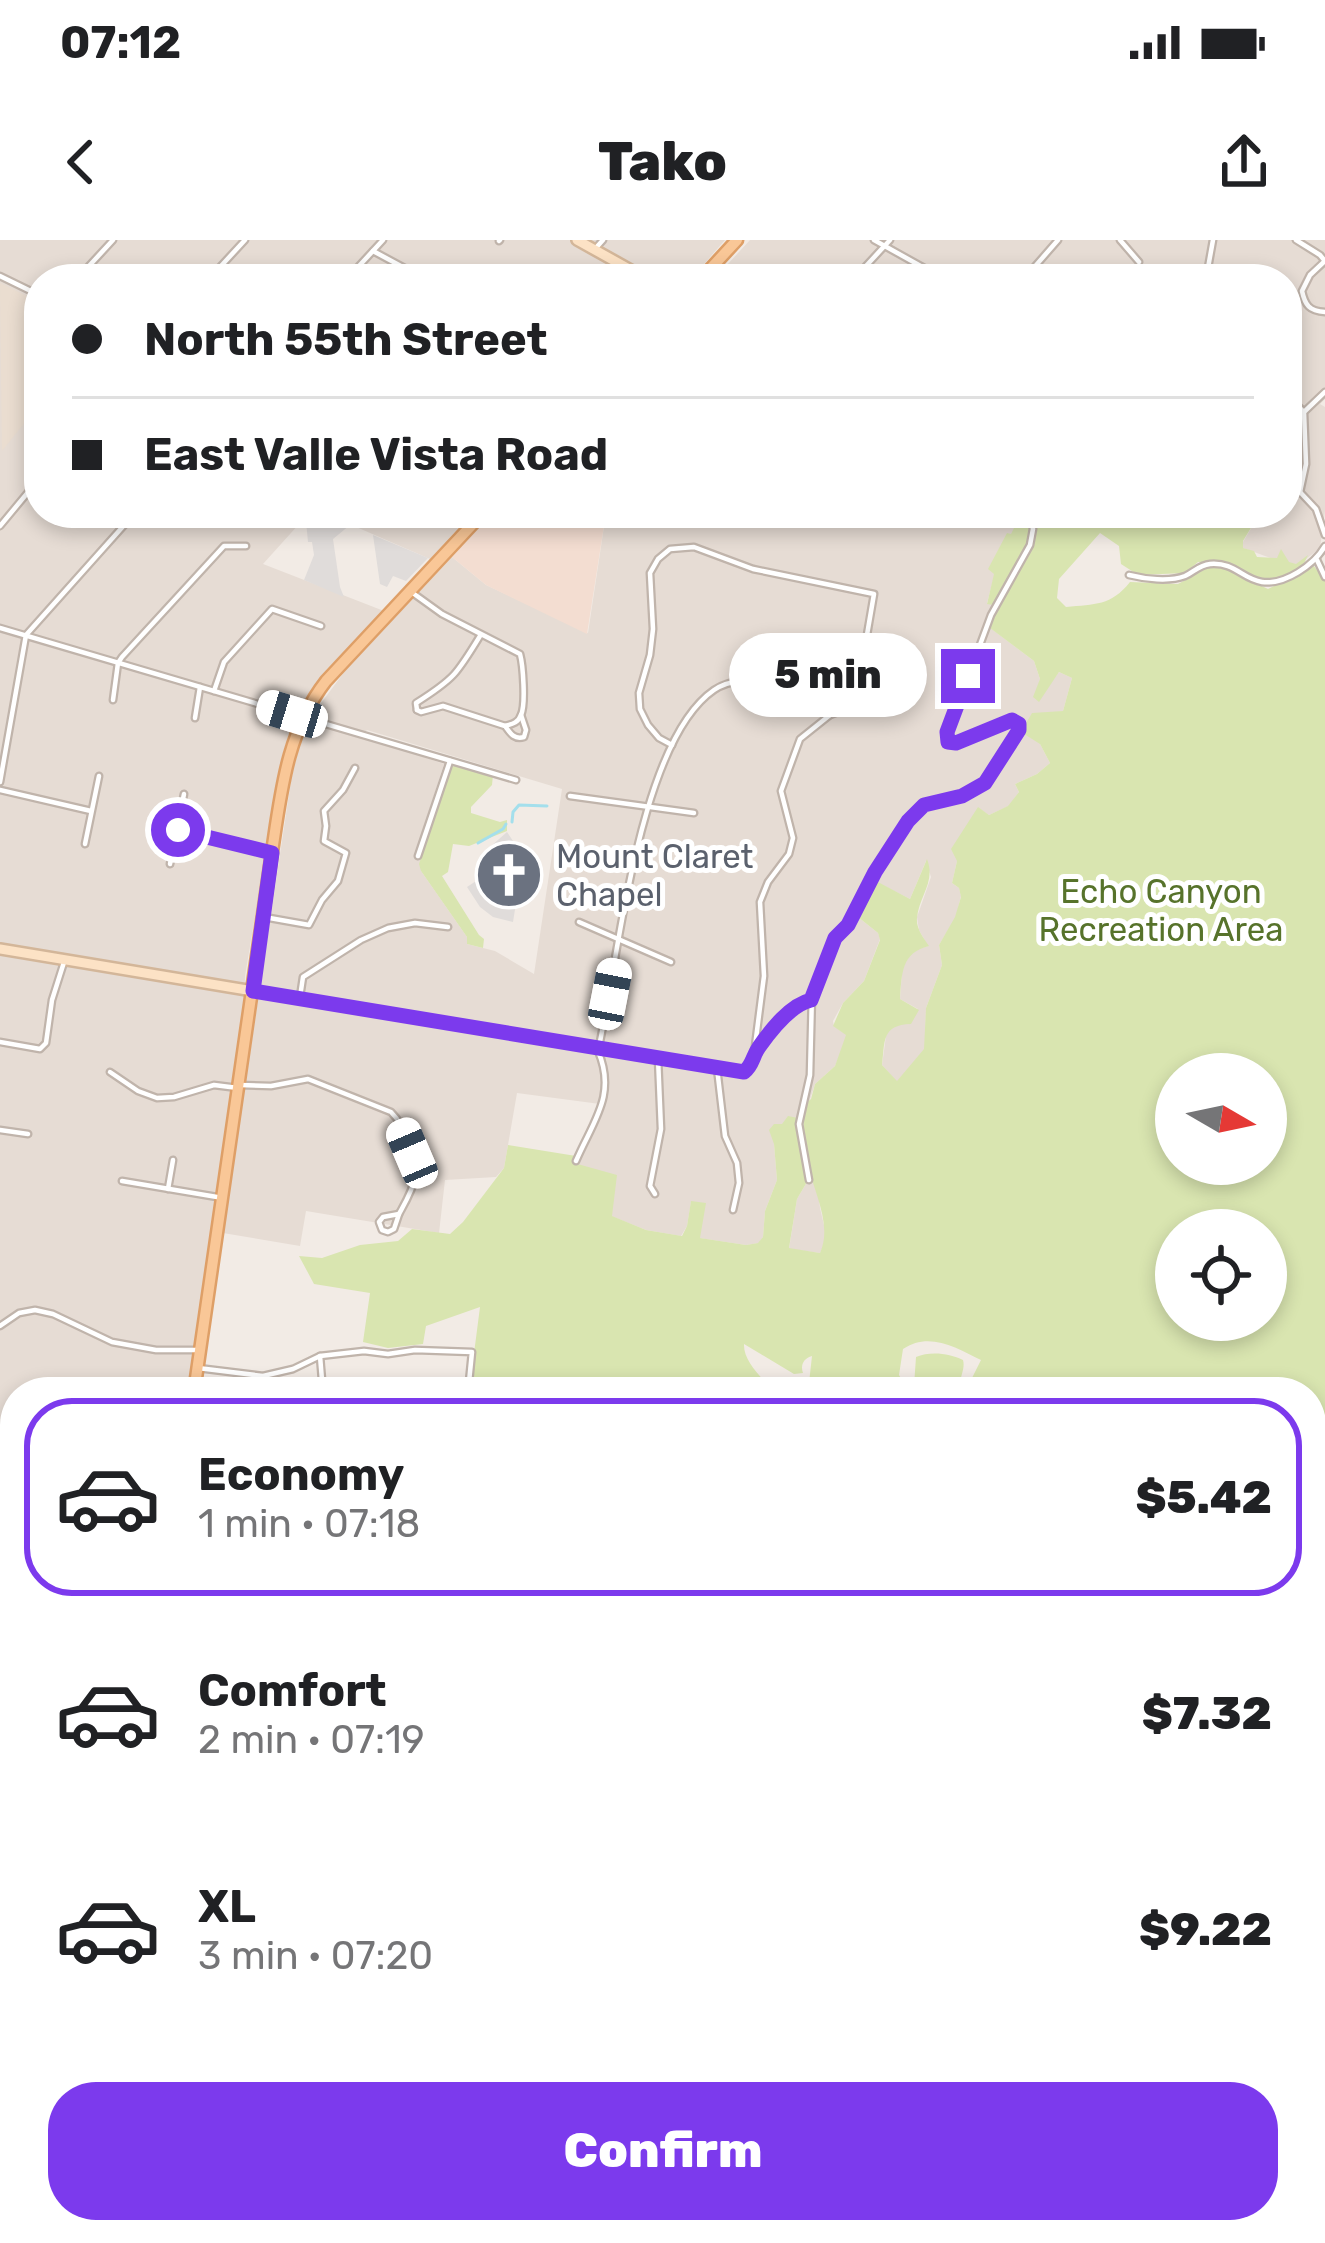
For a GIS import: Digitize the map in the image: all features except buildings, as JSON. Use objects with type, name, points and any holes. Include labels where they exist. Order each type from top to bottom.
[{"type":"main road","points":[[577,240],[620,264]]},
{"type":"main road","points":[[715,264],[737,240]]},
{"type":"main road","points":[[196,1377],[285,772],[302,717],[326,681],[470,528]]},
{"type":"main road","points":[[0,949],[253,991]]},
{"type":"street","points":[[91,264],[113,240]]},
{"type":"street","points":[[223,264],[245,240]]},
{"type":"street","points":[[361,264],[383,240]]},
{"type":"street","points":[[594,250],[603,240]]},
{"type":"street","points":[[874,240],[920,264]]},
{"type":"street","points":[[1037,264],[1058,240]]},
{"type":"street","points":[[1120,240],[1139,262]]},
{"type":"street","points":[[1296,240],[1325,261],[1302,291],[1306,306],[1325,312]]},
{"type":"street","points":[[373,251],[397,264]]},
{"type":"street","points":[[1302,483],[1304,412],[1325,392]]},
{"type":"street","points":[[1302,495],[1316,509],[1325,535]]},
{"type":"street","points":[[0,526],[24,497]]},
{"type":"street","points":[[91,811],[0,786],[26,635],[122,528]]},
{"type":"street","points":[[809,1180],[799,1124],[810,1075],[811,1000],[835,938],[848,925],[908,821],[924,805],[962,796],[985,783],[1019,730],[1012,720],[956,743],[946,737],[991,615],[1030,545],[1034,528]]},
{"type":"street","points":[[112,700],[118,663],[224,546],[246,546]]},
{"type":"street","points":[[253,991],[747,1071],[754,1054],[764,976],[760,902],[789,854],[793,838],[781,791],[800,739],[830,715],[851,707],[856,699],[874,594],[753,568],[694,547],[670,549],[650,573],[653,629],[639,693],[648,725],[672,745]]},
{"type":"street","points":[[1129,575],[1181,577],[1202,566],[1219,564],[1267,583],[1317,560],[1325,547]]},
{"type":"street","points":[[1317,560],[1325,577]]},
{"type":"street","points":[[410,591],[442,614],[520,654],[524,737],[516,738],[505,726],[442,706],[417,710],[416,703],[458,673],[480,635]]},
{"type":"street","points":[[214,691],[224,662],[274,609],[321,626]]},
{"type":"street","points":[[0,628],[516,780]]},
{"type":"street","points":[[576,1161],[603,1103],[607,1076],[599,1048],[627,894],[648,808],[672,745],[710,693],[735,682],[779,681],[830,715]]},
{"type":"street","points":[[195,718],[200,687]]},
{"type":"street","points":[[440,689],[442,706]]},
{"type":"street","points":[[505,726],[521,715]]},
{"type":"street","points":[[418,856],[450,760]]},
{"type":"street","points":[[263,917],[309,925],[336,886],[346,853],[324,841],[324,811],[344,790],[355,768]]},
{"type":"street","points":[[85,844],[99,776]]},
{"type":"street","points":[[170,864],[184,794]]},
{"type":"street","points":[[570,796],[694,813]]},
{"type":"street","points":[[178,830],[272,853]]},
{"type":"street","points":[[579,922],[670,962]]},
{"type":"street","points":[[300,999],[303,977],[374,933],[404,923],[448,927]]},
{"type":"street","points":[[0,1042],[40,1049],[46,1043],[52,1000],[65,959]]},
{"type":"street","points":[[754,1054],[788,1014],[811,1000]]},
{"type":"street","points":[[655,1193],[650,1186],[661,1129],[658,1058]]},
{"type":"street","points":[[717,1068],[725,1136],[737,1163],[739,1183],[733,1210]]},
{"type":"street","points":[[110,1072],[157,1098],[214,1085],[272,1086],[308,1079],[391,1112],[412,1153],[416,1173],[399,1214]]},
{"type":"street","points":[[0,1130],[28,1134]]},
{"type":"street","points":[[168,1189],[173,1160]]},
{"type":"street","points":[[122,1181],[222,1198]]},
{"type":"street","points":[[0,1326],[19,1313],[35,1310],[112,1342],[156,1351],[200,1350]]},
{"type":"street","points":[[197,1368],[263,1376],[320,1356],[415,1350],[472,1352],[470,1377]]},
{"type":"street","points":[[320,1356],[322,1377]]},
{"type":"shaded area","points":[[0,240],[725,240],[704,264],[24,264],[24,528],[295,528],[263,564],[384,611],[310,692],[282,756],[245,976],[190,1377],[0,1377]]},
{"type":"shaded area","points":[[750,240],[1325,240],[1325,399],[1320,404],[1325,407],[1325,511],[1320,548],[1296,567],[1243,548],[1251,528],[1302,528],[1302,264],[728,264]]},
{"type":"shaded area","points":[[0,283],[24,295],[24,424],[2,451]]},
{"type":"shaded area","points":[[307,528],[346,528],[333,539],[344,597],[304,580],[314,555],[312,542],[308,542]]},
{"type":"shaded area","points":[[359,528],[458,528],[430,559]]},
{"type":"shaded area","points":[[479,528],[604,528],[587,634],[486,585],[452,557]]},
{"type":"shaded area","points":[[604,528],[1015,528],[995,573],[987,603],[993,605],[985,624],[1034,661],[1040,679],[1038,701],[1059,672],[1072,678],[1063,711],[1040,744],[1050,763],[1015,784],[1019,792],[1009,806],[989,815],[978,808],[952,883],[961,896],[956,917],[939,945],[942,965],[926,1008],[925,1049],[897,1082],[882,1065],[888,1031],[918,1009],[900,999],[906,958],[928,946],[917,917],[931,877],[926,861],[910,899],[876,882],[858,917],[880,939],[864,981],[833,1021],[847,1035],[846,1041],[835,1066],[815,1084],[809,1102],[827,1238],[820,1253],[789,1249],[797,1199],[807,1182],[797,1118],[774,1144],[777,1180],[765,1211],[763,1237],[759,1243],[746,1245],[699,1238],[705,1204],[691,1202],[681,1236],[646,1230],[611,1216],[574,1163],[600,1104],[517,1093],[504,1168],[496,1177],[445,1180],[439,1233],[306,1211],[300,1246],[223,1233],[291,781],[308,724],[444,764],[414,858],[421,859],[421,871],[467,937],[467,944],[495,951],[534,974],[562,789],[313,714],[345,671],[452,557],[486,585],[588,633]]},
{"type":"shaded area","points":[[373,535],[428,558],[406,581],[393,576],[387,587],[380,584]]},
{"type":"shaded area","points":[[507,832],[513,841],[510,860],[499,866],[498,873],[501,882],[509,884],[509,893],[517,897],[513,922],[493,917],[467,887],[479,879],[475,868],[482,854]]},
{"type":"green space","points":[[1014,528],[1029,528],[1014,573],[993,605],[987,604],[994,574],[988,569],[1007,533]]},
{"type":"green space","name":"Echo Canyon Recreation Area","points":[[1034,528],[1251,528],[1243,548],[1257,557],[1277,558],[1281,549],[1296,564],[1308,555],[1302,568],[1269,581],[1233,564],[1198,562],[1185,573],[1138,575],[1121,564],[1119,546],[1100,533],[1059,579],[1057,598],[1066,607],[1109,600],[1130,582],[1178,584],[1220,566],[1268,589],[1314,566],[1325,581],[1325,1377],[972,1377],[981,1360],[953,1346],[923,1341],[903,1349],[900,1377],[810,1377],[812,1356],[803,1362],[803,1373],[794,1374],[744,1344],[750,1363],[762,1377],[471,1377],[480,1307],[426,1326],[423,1344],[388,1348],[363,1342],[370,1293],[314,1284],[299,1256],[322,1258],[360,1245],[398,1241],[412,1229],[450,1234],[504,1168],[508,1145],[576,1156],[574,1163],[617,1175],[612,1216],[646,1230],[682,1236],[691,1201],[706,1203],[700,1238],[746,1245],[763,1237],[765,1211],[777,1180],[769,1130],[788,1116],[798,1118],[807,1182],[797,1199],[789,1248],[820,1253],[823,1219],[806,1154],[804,1111],[815,1084],[835,1066],[846,1035],[833,1026],[843,1003],[864,981],[880,940],[858,917],[876,881],[910,899],[927,859],[930,875],[917,922],[929,946],[908,959],[900,999],[919,1010],[911,1024],[889,1031],[884,1049],[882,1065],[897,1081],[924,1049],[926,1008],[942,965],[939,945],[961,897],[952,883],[957,861],[951,849],[978,807],[989,815],[1008,806],[1019,792],[1015,784],[1050,763],[1040,744],[1021,732],[1032,713],[1063,711],[1072,678],[1059,672],[1039,702],[1033,697],[1040,679],[1034,661],[990,628],[1034,542]]},
{"type":"green space","points":[[455,765],[493,775],[492,785],[471,807],[471,813],[507,820],[507,831],[469,846],[453,844],[448,872],[442,876],[484,939],[483,948],[467,944],[467,937],[419,864]]},
{"type":"green space","points":[[933,1353],[963,1360],[961,1377],[915,1377],[916,1357]]},
{"type":"waterway","points":[[512,822],[519,805],[547,806]]},
{"type":"waterway","points":[[478,843],[506,824]]},
{"type":"place","name":"Mount Claret Chapel","points":[[509,875]]},
{"type":"route","points":[[178,830],[272,853],[253,991],[744,1072],[788,1014],[811,1000],[835,938],[848,925],[884,856],[912,817],[924,805],[962,796],[985,783],[1019,730],[1012,720],[948,742],[947,732],[968,676]]}]
